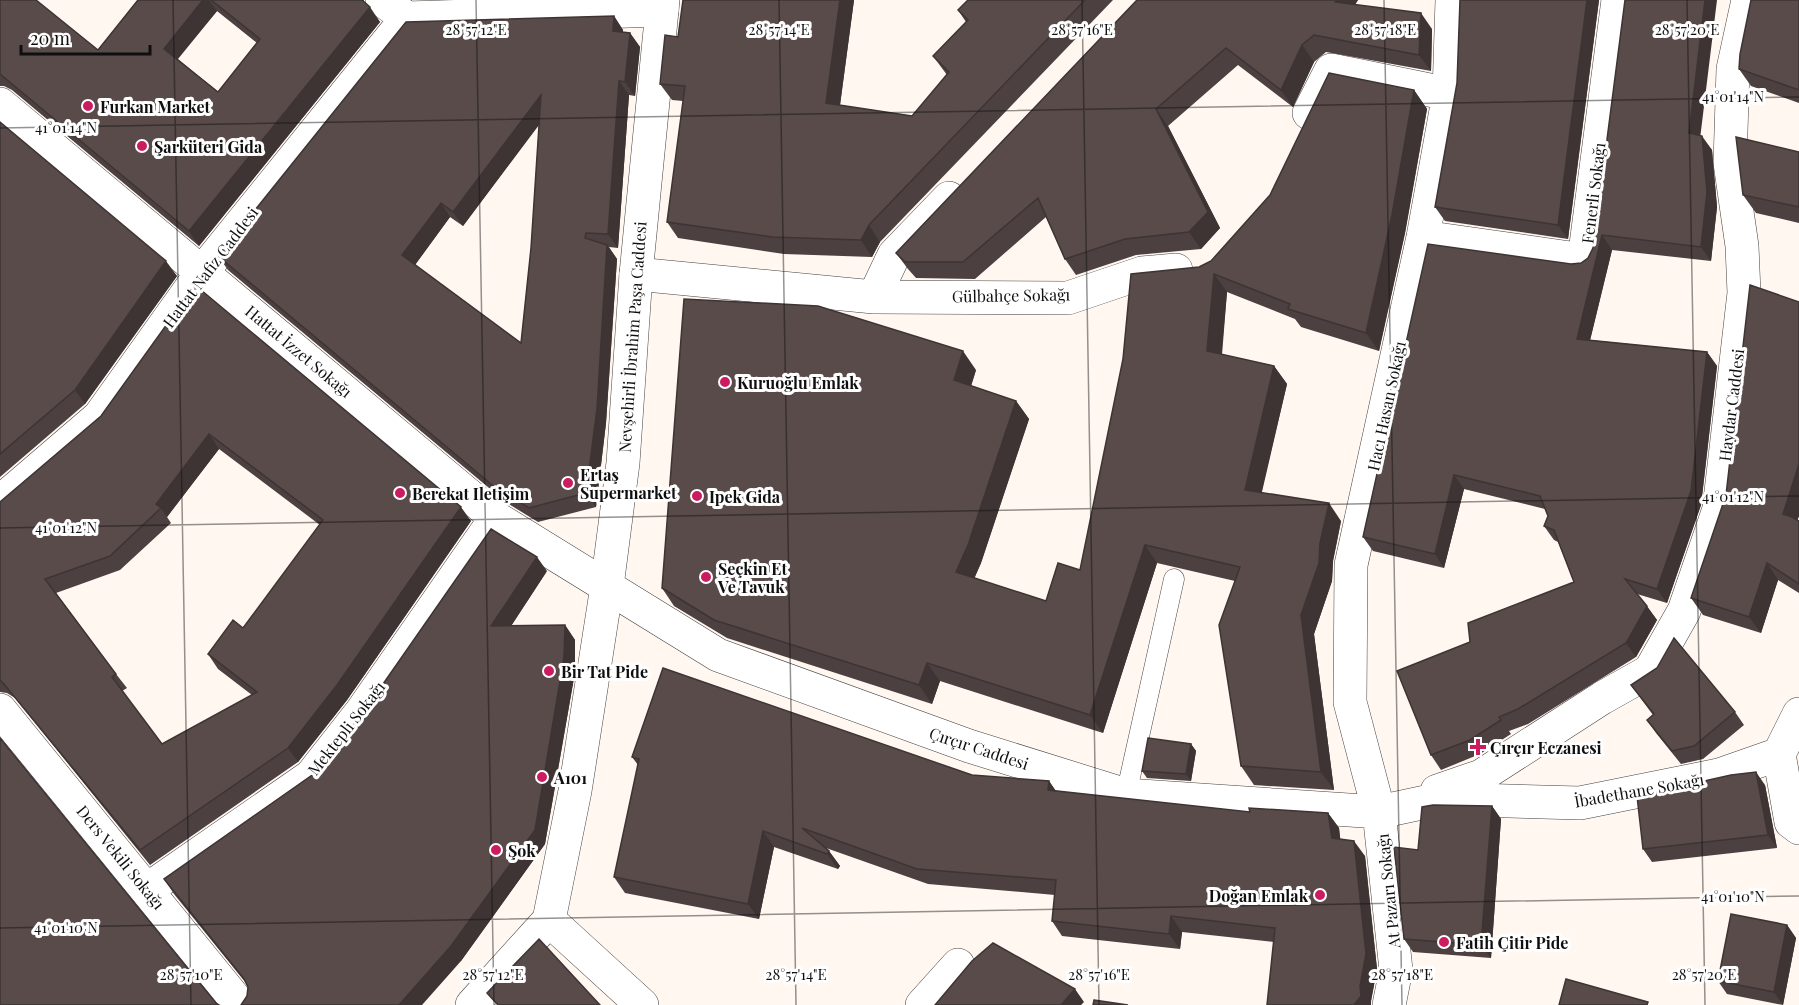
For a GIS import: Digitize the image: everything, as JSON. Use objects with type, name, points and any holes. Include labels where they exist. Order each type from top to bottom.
[{"type":"street","name":"Hacı Hasan Sokağı","points":[[1379,812],[1350,702],[1351,566],[1423,237],[1449,94],[1452,0]]},
{"type":"street","name":"Fenerli Sokağı","points":[[1423,237],[1584,260],[1618,0]]},
{"type":"street","name":"Haydar Caddesi","points":[[1379,812],[1481,776],[1602,698],[1650,671],[1684,611],[1719,509],[1744,293],[1742,246],[1730,163],[1733,69],[1748,0]]},
{"type":"street","points":[[395,9],[662,5]]},
{"type":"street","name":"Nevşehirli İbrahim Paşa Caddesi","points":[[549,921],[575,791],[607,586],[623,463],[636,274],[662,5]]},
{"type":"street","name":"Hattat Nafiz Caddesi","points":[[0,502],[99,417],[395,9]]},
{"type":"street","points":[[1298,138],[1331,70],[1449,94]]},
{"type":"street","name":"Hattat İzzet Sokağı","points":[[0,104],[203,271],[496,518],[607,586]]},
{"type":"street","points":[[874,297],[894,255],[972,174]]},
{"type":"street","name":"Gülbahçe Sokağı","points":[[636,274],[874,297],[1068,298],[1142,273],[1210,267]]},
{"type":"street","name":"Mektepli Sokağı","points":[[148,889],[311,776],[362,711],[496,518]]},
{"type":"street","name":"Çırçır Caddesi","points":[[607,586],[718,655],[969,746],[1126,795],[1379,812]]},
{"type":"street","name":"Ders Vekili Sokağı","points":[[0,710],[148,889],[240,1005]]},
{"type":"street","points":[[1799,714],[1779,754],[1791,822],[1799,828]]},
{"type":"street","name":"İbadethane Sokağı","points":[[1379,812],[1440,799],[1581,803],[1719,775],[1779,754]]},
{"type":"street","name":"At Pazarı Sokağı","points":[[1379,812],[1396,970],[1389,1005]]},
{"type":"street","points":[[472,1005],[549,921],[642,1005]]},
{"type":"street","points":[[922,1005],[958,965]]},
{"type":"lane","points":[[1126,795],[1174,579]]},
{"type":"building","points":[[0,0],[36,0],[98,50],[138,0],[203,0],[164,49],[218,92],[260,39],[211,0],[362,0],[370,7],[189,231],[0,74]]},
{"type":"building","points":[[683,0],[840,0],[826,103],[912,116],[949,72],[933,56],[968,20],[958,10],[968,0],[1085,0],[869,225],[861,240],[772,237],[667,222],[685,86],[660,84],[665,35],[678,37]]},
{"type":"building","points":[[1137,0],[1336,0],[1335,2],[1421,13],[1419,55],[1314,35],[1302,45],[1281,90],[1226,48],[1156,109],[1208,212],[1189,232],[1125,239],[1065,259],[1038,198],[963,262],[905,262],[896,253]]},
{"type":"building","points":[[1460,0],[1587,0],[1558,225],[1435,207],[1457,83]]},
{"type":"building","points":[[1625,0],[1705,0],[1689,133],[1702,136],[1707,192],[1701,247],[1602,235],[1577,339],[1707,352],[1691,491],[1657,589],[1625,579],[1647,606],[1626,643],[1518,709],[1499,717],[1501,720],[1470,740],[1431,755],[1397,671],[1470,642],[1468,623],[1574,582],[1554,530],[1544,526],[1548,516],[1540,496],[1454,475],[1435,554],[1363,537],[1428,244],[1571,264],[1581,263],[1588,258],[1593,248]]},
{"type":"building","points":[[1751,0],[1799,0],[1799,90],[1739,69]]},
{"type":"building","points":[[614,16],[613,31],[630,33],[625,82],[619,81],[608,234],[586,233],[585,238],[607,245],[597,409],[586,493],[529,508],[497,489],[218,256],[406,22]],"holes":[[[541,95],[531,248],[521,343],[402,255],[441,203],[453,212]]]},
{"type":"building","points":[[1329,73],[1414,90],[1392,215],[1366,333],[1288,309],[1290,304],[1214,274],[1207,351],[1274,366],[1245,490],[1329,503],[1320,543],[1319,563],[1301,615],[1321,772],[1241,766],[1219,625],[1240,567],[1145,545],[1090,715],[927,663],[919,685],[714,620],[662,588],[684,299],[818,306],[963,351],[954,380],[1016,401],[968,545],[956,572],[1046,601],[1058,563],[1080,570],[1123,359],[1131,274],[1199,267],[1211,261],[1270,195]]},
{"type":"building","points":[[0,122],[166,261],[75,390],[0,454]]},
{"type":"building","points":[[1736,137],[1799,152],[1799,207],[1743,195]]},
{"type":"building","points":[[195,285],[461,507],[337,685],[288,748],[140,850],[0,680],[0,502],[101,416]],"holes":[[[209,434],[323,520],[243,628],[233,620],[208,654],[257,692],[162,744],[112,677],[116,674],[45,579],[110,556],[161,508],[156,504]]]},
{"type":"building","points":[[1750,285],[1799,302],[1799,464],[1783,514],[1799,521],[1799,584],[1767,563],[1749,617],[1691,598],[1726,495]]},
{"type":"building","points":[[491,529],[537,557],[491,626],[565,625],[564,657],[535,830],[451,946],[399,1005],[241,1005],[247,996],[248,987],[244,979],[164,879],[315,773],[367,707]]},
{"type":"building","points":[[1674,638],[1735,712],[1694,746],[1672,751],[1647,720],[1654,714],[1631,685],[1657,668]]},
{"type":"building","points":[[663,668],[972,775],[1049,781],[1048,790],[1250,812],[1249,808],[1328,813],[1332,838],[1354,841],[1366,954],[1360,986],[1361,996],[1354,1005],[1267,1005],[1275,928],[1171,916],[1169,934],[1052,921],[1056,880],[917,869],[802,828],[829,851],[827,854],[763,831],[748,904],[614,877],[639,759],[632,757]]},
{"type":"building","points":[[0,738],[216,1003],[219,1005],[0,1005]]},
{"type":"building","points":[[1148,738],[1191,744],[1186,774],[1142,771]]},
{"type":"building","points":[[1756,772],[1768,835],[1643,849],[1637,796],[1731,775]]},
{"type":"building","points":[[1433,805],[1492,806],[1481,945],[1404,939],[1394,847],[1418,850],[1422,807]]},
{"type":"building","points":[[1731,914],[1787,925],[1774,992],[1718,981]]},
{"type":"building","points":[[539,939],[600,1005],[498,1005],[487,993]]},
{"type":"building","points":[[993,943],[1075,989],[1061,1005],[935,1005],[972,961]]},
{"type":"building","points":[[1566,979],[1648,1002],[1647,1005],[1559,1005]]},
{"type":"building","points":[[1094,1000],[1128,1005],[1093,1005]]},
{"type":"place","name":"Furkan Market","points":[[88,106]]},
{"type":"place","name":"Şarküteri Gida","points":[[142,146]]},
{"type":"place","name":"Kuruoğlu Emlak","points":[[725,382]]},
{"type":"place","name":"Ertaş Supermarket","points":[[568,483]]},
{"type":"place","name":"Berekat Iletişim","points":[[400,493]]},
{"type":"place","name":"Ipek Gida","points":[[697,496]]},
{"type":"place","name":"Seçkin Et Ve Tavuk","points":[[706,577]]},
{"type":"place","name":"Bir Tat Pide","points":[[549,671]]},
{"type":"place","name":"Çırçır Eczanesi","points":[[1478,747]]},
{"type":"place","name":"A101","points":[[542,777]]},
{"type":"place","name":"Şok","points":[[496,850]]},
{"type":"place","name":"Doğan Emlak","points":[[1320,895]]},
{"type":"place","name":"Fatih Çitir Pide","points":[[1444,942]]}]
